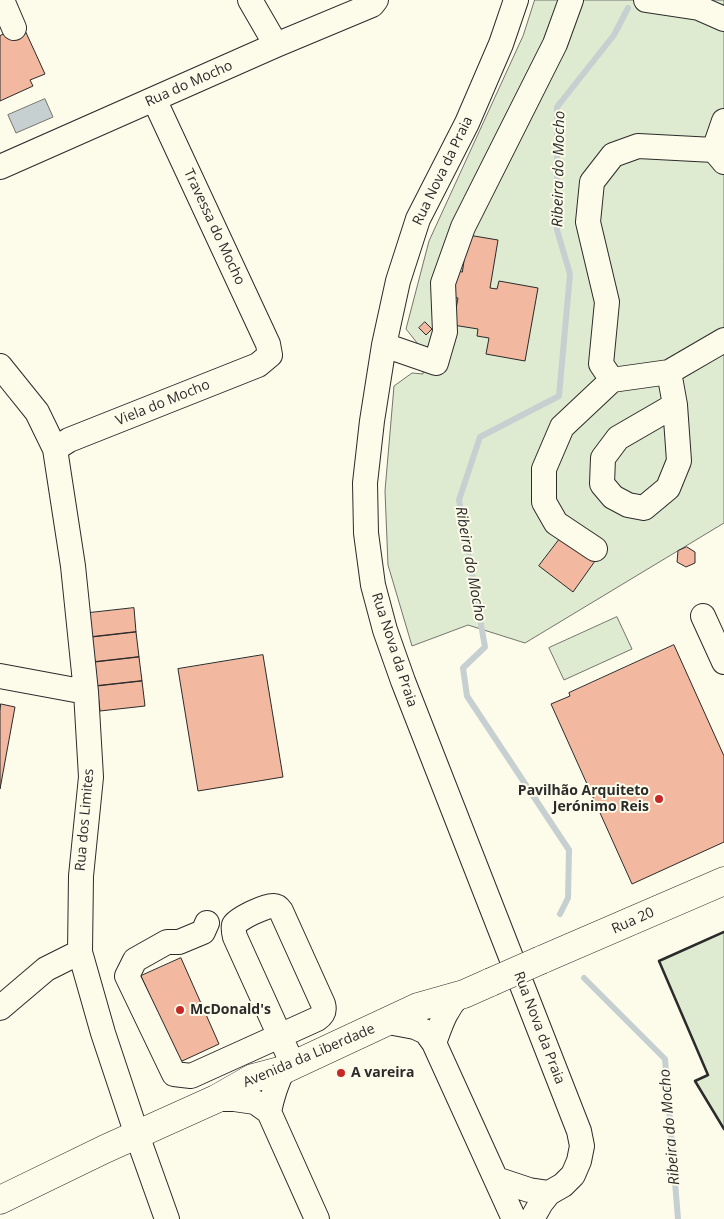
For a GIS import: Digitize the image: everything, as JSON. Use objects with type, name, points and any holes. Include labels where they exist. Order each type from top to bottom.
[{"type":"main road","name":"Rua 20","points":[[541,960],[724,881]]},
{"type":"main road","name":"Avenida da Liberdade","points":[[0,1200],[105,1149],[211,1102],[253,1078],[288,1068],[418,1007],[459,995],[541,960]]},
{"type":"street","points":[[2,0],[14,28]]},
{"type":"street","points":[[250,0],[276,45]]},
{"type":"street","name":"Rua do Mocho","points":[[0,167],[276,45],[372,5],[376,0]]},
{"type":"street","name":"Rua Nova da Praia","points":[[516,0],[501,44],[467,123],[418,219],[398,280],[384,345],[365,483],[366,533],[373,585],[385,630],[403,681],[579,1131],[582,1146],[579,1162],[573,1175],[563,1186],[549,1193],[532,1219]]},
{"type":"street","points":[[384,345],[436,363],[445,332],[443,283],[462,227],[555,44],[571,0]]},
{"type":"street","points":[[646,0],[698,8],[724,19]]},
{"type":"street","name":"Travessa do Mocho","points":[[154,99],[268,344],[270,355]]},
{"type":"street","points":[[612,380],[601,364],[607,302],[588,222],[592,182],[613,155],[638,146],[719,156],[724,121]]},
{"type":"street","points":[[595,549],[556,523],[544,502],[544,469],[562,427],[612,380],[669,372],[724,340]]},
{"type":"street","name":"Viela do Mocho","points":[[55,449],[69,440],[258,365],[270,355]]},
{"type":"street","name":"Rua dos Limites","points":[[0,366],[37,412],[55,449],[73,566],[86,692],[91,778],[81,876],[80,952],[96,1012],[167,1219]]},
{"type":"street","points":[[669,372],[675,405]]},
{"type":"street","points":[[703,616],[724,662]]},
{"type":"street","points":[[0,676],[86,692]]},
{"type":"street","points":[[239,920],[224,917],[207,923],[203,932],[179,942],[167,942],[135,960],[127,976],[174,1074],[191,1076],[280,1035],[317,1019],[321,1016],[324,1008],[323,1004],[281,910],[277,906],[266,907],[239,920],[234,927],[236,937],[280,1035],[288,1068],[277,1082],[269,1112]]},
{"type":"street","points":[[0,1008],[46,969],[80,952]]},
{"type":"street","points":[[434,1043],[444,1016],[459,995]]},
{"type":"street","points":[[388,1022],[415,1027],[426,1032],[434,1043],[514,1219]]},
{"type":"street","points":[[191,1076],[211,1102],[234,1099],[255,1102],[269,1112],[317,1219]]},
{"type":"street","points":[[496,1179],[529,1190],[549,1193]]},
{"type":"green space","points":[[535,0],[724,0],[724,523],[525,643],[468,625],[412,646],[388,565],[385,491],[394,386],[412,373],[423,374],[426,347],[418,344],[406,329],[429,241],[523,36]]},
{"type":"green space","points":[[617,617],[632,649],[564,680],[549,648]]},
{"type":"green space","points":[[724,932],[724,1129],[695,1081],[708,1075],[659,961]]},
{"type":"shaded area","points":[[45,99],[53,117],[16,133],[8,115]]},
{"type":"building","points":[[23,26],[45,74],[30,80],[33,86],[0,101],[0,36]]},
{"type":"building","points":[[468,235],[498,240],[490,288],[497,289],[499,281],[538,288],[525,361],[486,354],[489,338],[477,336],[478,329],[453,325],[458,298],[452,297],[457,271],[462,272]]},
{"type":"building","points":[[425,322],[432,329],[426,335],[419,328]]},
{"type":"building","points":[[562,536],[595,561],[573,592],[539,566]]},
{"type":"building","points":[[687,547],[695,552],[695,563],[686,567],[677,562],[678,551]]},
{"type":"building","points":[[134,608],[136,632],[92,637],[89,613]]},
{"type":"building","points":[[136,632],[139,657],[95,662],[92,637]]},
{"type":"building","name":"Pavilhão Arquiteto Jerónimo Reis","points":[[674,645],[724,756],[724,842],[632,884],[551,704],[570,696],[569,693]]},
{"type":"building","points":[[263,655],[283,777],[198,791],[178,669]]},
{"type":"building","points":[[139,657],[142,681],[97,686],[95,662]]},
{"type":"building","points":[[142,681],[145,706],[100,711],[97,686]]},
{"type":"building","points":[[1,704],[15,707],[0,789],[0,712]]},
{"type":"building","name":"McDonald's","points":[[181,958],[219,1044],[180,1062],[141,976]]},
{"type":"waterway","name":"Ribeira do Mocho","points":[[560,914],[568,898],[569,850],[467,696],[463,668],[485,647],[459,500],[480,437],[559,396],[570,274],[557,230],[557,107],[614,35],[628,8]]},
{"type":"waterway","name":"Ribeira do Mocho","points":[[584,978],[665,1059],[678,1219]]},
{"type":"wall","points":[[724,932],[659,961],[708,1075],[695,1081],[724,1129]]},
{"type":"place","name":"Pavilhão Arquiteto Jerónimo Reis","points":[[659,799]]},
{"type":"place","name":"McDonald's","points":[[180,1010]]},
{"type":"place","name":"A vareira","points":[[341,1073]]}]
